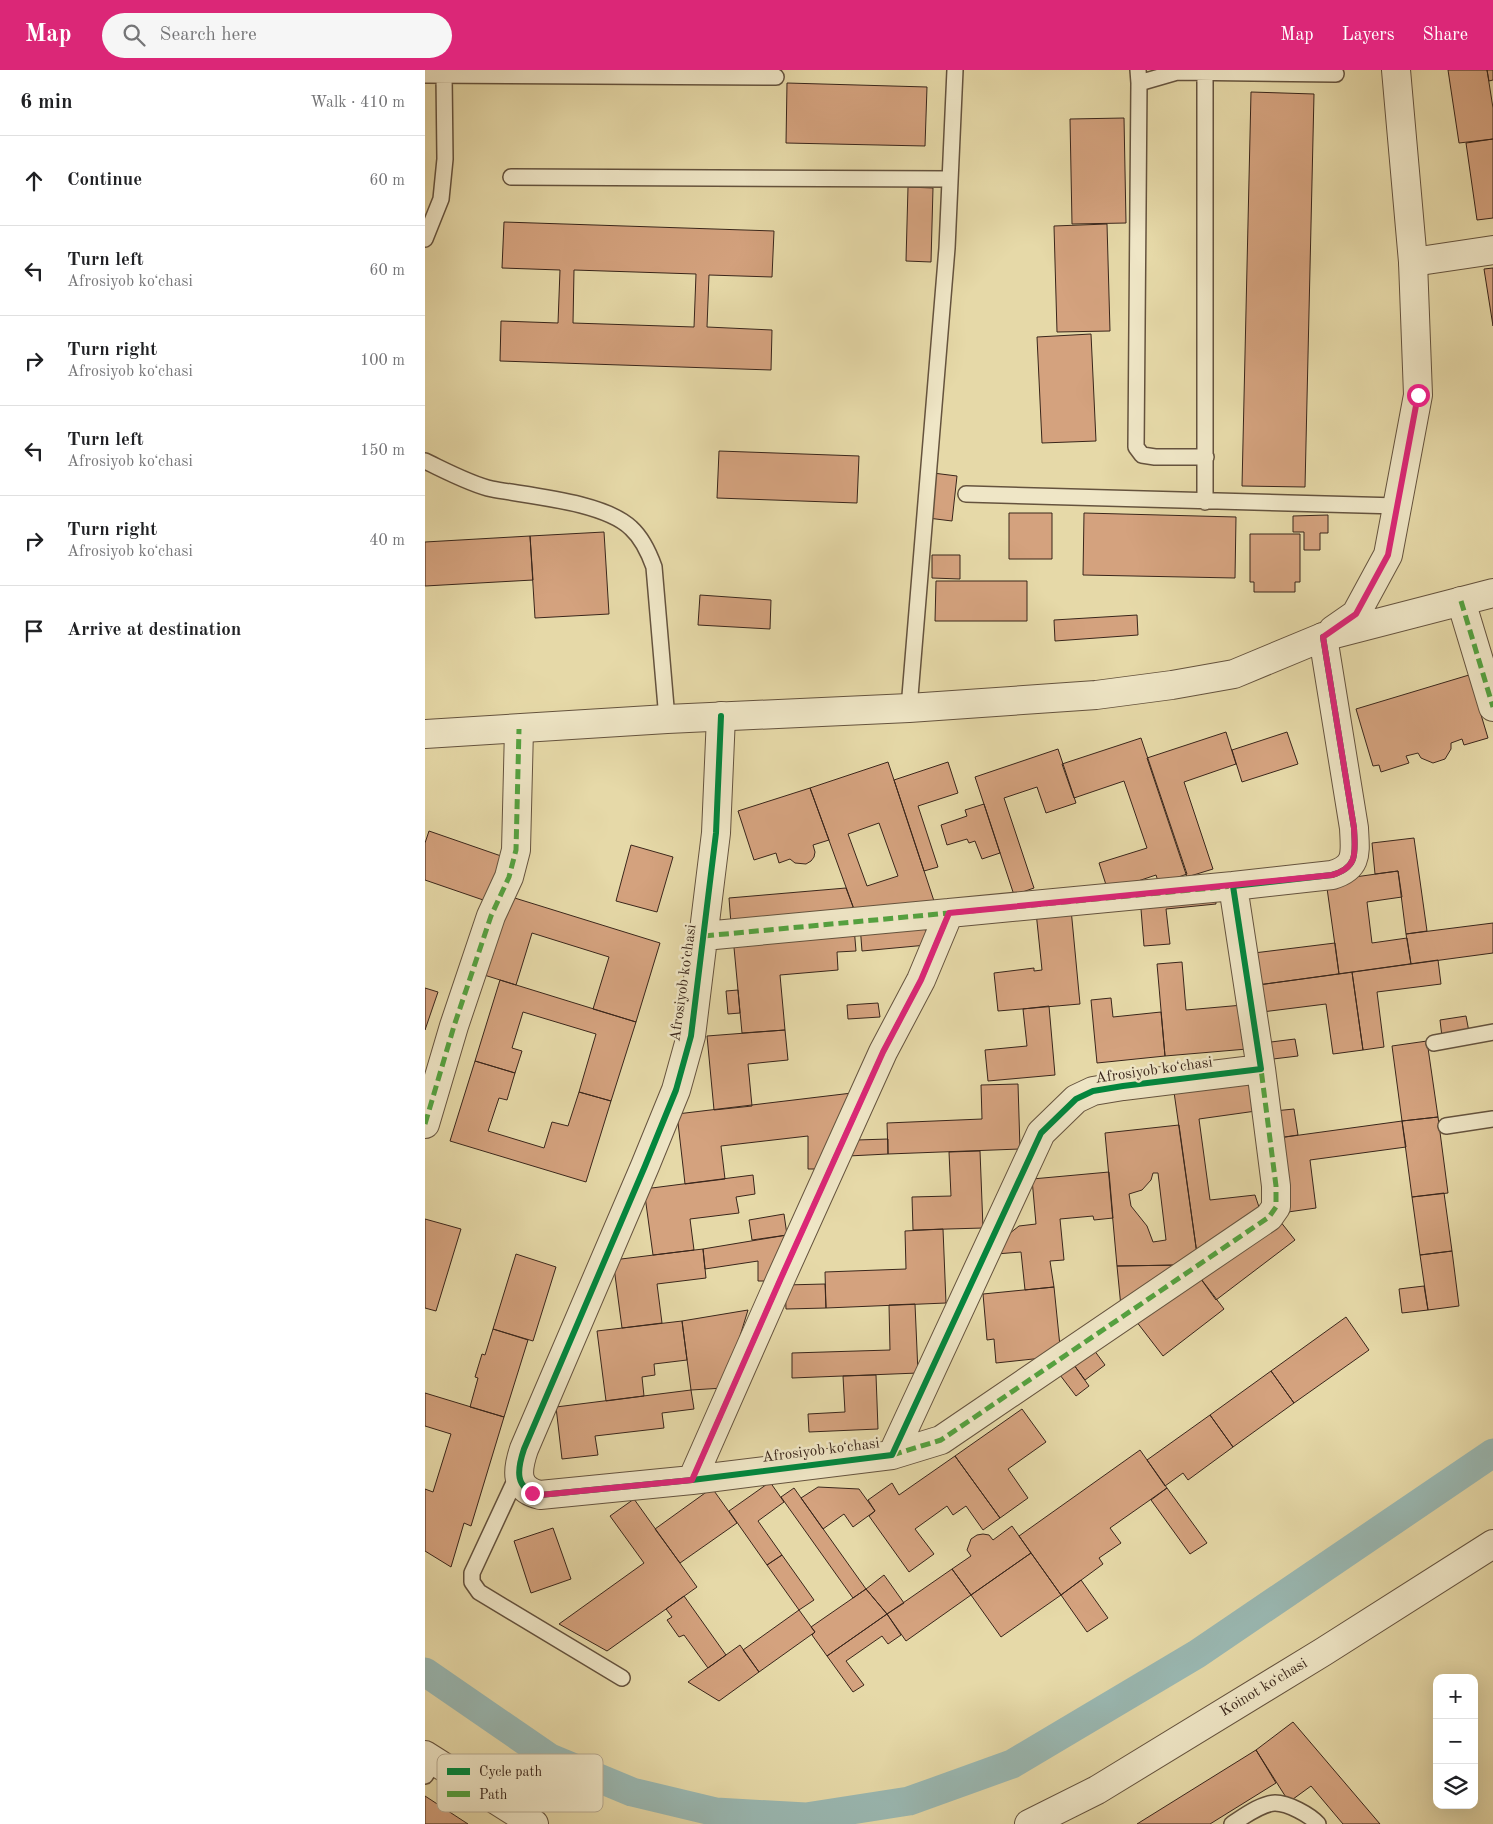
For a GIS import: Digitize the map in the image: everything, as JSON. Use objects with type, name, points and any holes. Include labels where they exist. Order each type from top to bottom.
[{"type":"street","points":[[1323,637],[1356,614],[1388,555],[1418,395],[1413,262],[1396,70]]},
{"type":"street","points":[[1413,262],[1493,250]]},
{"type":"street","points":[[425,734],[1096,696],[1234,674],[1323,637],[1493,593]]},
{"type":"street","points":[[1461,602],[1493,707]]},
{"type":"street","points":[[704,936],[1233,886],[1332,875],[1343,872],[1353,861],[1355,850],[1354,828],[1323,637]]},
{"type":"street","name":"Afrosiyob koʻchasi","points":[[721,716],[716,833],[691,1036],[676,1090],[523,1450],[519,1473],[521,1482],[532,1493],[540,1495],[692,1480],[891,1455],[941,1440],[1269,1217],[1276,1206],[1276,1186],[1261,1069],[1233,886]]},
{"type":"street","points":[[425,1124],[457,1017],[491,916],[509,878],[517,850],[519,728]]},
{"type":"street","points":[[692,1480],[883,1052],[921,980],[949,913]]},
{"type":"street","name":"Afrosiyob koʻchasi","points":[[891,1455],[1041,1133],[1076,1100],[1093,1091],[1261,1069]]},
{"type":"street","name":"Koinot koʻchasi","points":[[1032,1823],[1097,1790],[1323,1652],[1493,1544]]},
{"type":"street","points":[[513,1812],[534,1824]]},
{"type":"lane","points":[[909,708],[947,248],[955,70]]},
{"type":"lane","points":[[1206,457],[1155,457],[1143,455],[1136,447],[1138,76],[1177,72],[1336,74]]},
{"type":"lane","points":[[1205,72],[1205,502]]},
{"type":"lane","points":[[425,75],[775,77]]},
{"type":"lane","points":[[425,239],[441,199],[445,159],[444,75]]},
{"type":"lane","points":[[511,176],[950,179]]},
{"type":"lane","points":[[425,461],[490,488],[566,501],[615,516],[632,528],[648,551],[654,567],[667,719]]},
{"type":"lane","points":[[966,494],[1398,506]]},
{"type":"lane","points":[[1434,1043],[1493,1032]]},
{"type":"lane","points":[[1446,1126],[1493,1119]]},
{"type":"lane","points":[[519,1473],[472,1573],[472,1582],[479,1592],[622,1678]]},
{"type":"lane","points":[[1232,1824],[1256,1809],[1275,1803],[1295,1808],[1314,1819],[1318,1824]]},
{"type":"building","points":[[1448,70],[1487,70],[1493,108],[1493,139],[1459,143]]},
{"type":"building","points":[[1487,70],[1493,70],[1493,80],[1489,81]]},
{"type":"building","points":[[787,83],[927,87],[925,146],[786,143]]},
{"type":"building","points":[[1251,92],[1314,94],[1305,487],[1242,486]]},
{"type":"building","points":[[1124,118],[1126,223],[1072,224],[1070,119]]},
{"type":"building","points":[[1493,139],[1493,218],[1477,220],[1466,143]]},
{"type":"building","points":[[908,187],[933,188],[931,262],[906,261]]},
{"type":"building","points":[[504,222],[774,231],[772,277],[709,275],[707,327],[772,330],[771,370],[500,361],[501,321],[558,323],[560,270],[502,268]],"holes":[[[574,270],[696,274],[694,327],[573,323]]]},
{"type":"building","points":[[1107,224],[1110,331],[1057,332],[1054,226]]},
{"type":"building","points":[[1493,268],[1493,326],[1484,269]]},
{"type":"building","points":[[1091,334],[1096,441],[1042,443],[1037,337]]},
{"type":"building","points":[[719,451],[859,456],[857,503],[717,498]]},
{"type":"building","points":[[933,473],[957,476],[952,521],[928,518]]},
{"type":"building","points":[[1009,513],[1052,513],[1052,559],[1009,559]]},
{"type":"building","points":[[1084,513],[1236,517],[1235,578],[1083,575]]},
{"type":"building","points":[[1328,515],[1328,533],[1320,533],[1320,550],[1304,550],[1304,532],[1293,532],[1293,516]]},
{"type":"building","points":[[604,532],[609,614],[535,618],[530,536]]},
{"type":"building","points":[[1250,534],[1300,534],[1300,582],[1295,582],[1295,592],[1254,592],[1254,582],[1250,582]]},
{"type":"building","points":[[530,536],[533,580],[425,586],[425,542]]},
{"type":"building","points":[[932,555],[960,555],[960,579],[932,578]]},
{"type":"building","points":[[936,581],[1027,581],[1027,621],[935,621]]},
{"type":"building","points":[[700,595],[771,600],[770,629],[698,625]]},
{"type":"building","points":[[1137,615],[1138,635],[1055,641],[1054,620]]},
{"type":"building","points":[[1469,675],[1488,738],[1464,745],[1462,739],[1451,743],[1451,749],[1445,759],[1433,763],[1421,758],[1418,753],[1406,756],[1409,763],[1381,772],[1379,765],[1373,766],[1356,709]]},
{"type":"building","points":[[1226,732],[1236,764],[1184,782],[1213,869],[1187,877],[1147,758]]},
{"type":"building","points":[[1287,732],[1298,764],[1242,782],[1232,750]]},
{"type":"building","points":[[1141,738],[1187,874],[1159,884],[1156,875],[1108,891],[1099,863],[1147,848],[1124,781],[1074,798],[1062,764]]},
{"type":"building","points":[[1058,749],[1076,803],[1046,813],[1037,787],[1004,798],[1034,888],[1014,895],[975,777]]},
{"type":"building","points":[[888,762],[935,904],[855,912],[810,788]],"holes":[[[879,823],[898,876],[867,886],[848,834]]]},
{"type":"building","points":[[948,762],[958,793],[918,806],[938,867],[924,871],[894,780]]},
{"type":"building","points":[[810,788],[829,840],[813,845],[814,857],[806,864],[795,863],[790,859],[779,863],[776,853],[754,860],[738,811]]},
{"type":"building","points":[[984,804],[1000,853],[982,859],[975,841],[969,843],[967,839],[947,845],[941,825],[967,816],[965,810]]},
{"type":"building","points":[[429,831],[504,857],[489,902],[425,880],[425,843]]},
{"type":"building","points":[[1414,838],[1427,931],[1406,934],[1398,871],[1375,874],[1372,843]]},
{"type":"building","points":[[631,845],[673,857],[657,912],[616,901]]},
{"type":"building","points":[[1398,871],[1402,897],[1367,902],[1372,943],[1407,938],[1411,964],[1339,974],[1326,881]]},
{"type":"building","points":[[846,888],[855,912],[731,924],[729,898]]},
{"type":"building","points":[[1215,890],[1216,904],[1166,909],[1170,944],[1144,946],[1140,897]]},
{"type":"building","points":[[505,895],[660,943],[636,1022],[593,1009],[609,957],[532,933],[516,985],[481,974]]},
{"type":"building","points":[[1071,909],[1080,1004],[998,1011],[994,973],[1034,968],[1034,971],[1042,970],[1036,912]]},
{"type":"building","points":[[925,919],[927,945],[862,951],[860,925]]},
{"type":"building","points":[[1493,923],[1493,953],[1411,964],[1406,934]]},
{"type":"building","points":[[854,927],[856,951],[837,952],[838,970],[780,975],[785,1030],[742,1033],[733,937]]},
{"type":"building","points":[[1335,943],[1339,974],[1258,985],[1254,953]]},
{"type":"building","points":[[1438,960],[1441,984],[1377,992],[1384,1047],[1363,1050],[1352,972]]},
{"type":"building","points":[[1182,962],[1186,1010],[1243,1005],[1247,1049],[1165,1056],[1157,964]]},
{"type":"building","points":[[1352,972],[1363,1050],[1333,1054],[1326,1004],[1262,1012],[1258,985]]},
{"type":"building","points":[[500,980],[636,1022],[611,1101],[579,1092],[596,1034],[523,1012],[512,1048],[522,1051],[515,1073],[475,1061]]},
{"type":"building","points":[[425,988],[438,992],[425,1030]]},
{"type":"building","points":[[738,990],[740,1013],[728,1014],[726,991]]},
{"type":"building","points":[[1111,998],[1113,1017],[1161,1012],[1165,1056],[1097,1063],[1091,1000]]},
{"type":"building","points":[[878,1003],[880,1017],[848,1019],[847,1005]]},
{"type":"building","points":[[1049,1006],[1055,1075],[988,1081],[985,1050],[1027,1046],[1023,1009]]},
{"type":"building","points":[[1466,1016],[1469,1032],[1442,1037],[1440,1020]]},
{"type":"building","points":[[785,1030],[788,1060],[748,1064],[752,1106],[714,1110],[707,1036]]},
{"type":"building","points":[[1295,1039],[1298,1056],[1273,1059],[1271,1042]]},
{"type":"building","points":[[1427,1041],[1438,1117],[1402,1121],[1392,1046]]},
{"type":"building","points":[[475,1061],[515,1073],[507,1100],[499,1098],[488,1131],[544,1148],[552,1122],[568,1126],[579,1092],[611,1101],[586,1182],[450,1141]]},
{"type":"building","points":[[1251,1074],[1256,1111],[1199,1119],[1210,1200],[1255,1195],[1261,1213],[1197,1254],[1173,1085]]},
{"type":"building","points":[[1018,1084],[1020,1149],[888,1154],[887,1123],[982,1119],[981,1085]]},
{"type":"building","points":[[852,1093],[824,1169],[808,1169],[808,1136],[721,1146],[725,1179],[685,1184],[677,1114]]},
{"type":"building","points":[[1294,1109],[1298,1135],[1278,1138],[1274,1111]]},
{"type":"building","points":[[1438,1117],[1448,1193],[1412,1197],[1402,1121]]},
{"type":"building","points":[[1402,1121],[1406,1147],[1310,1160],[1316,1208],[1288,1212],[1278,1138]]},
{"type":"building","points":[[1179,1125],[1197,1254],[1180,1265],[1117,1266],[1105,1133]],"holes":[[[1153,1173],[1158,1173],[1166,1240],[1153,1242],[1147,1226],[1131,1206],[1129,1194],[1142,1190],[1151,1180]]]},
{"type":"building","points":[[888,1139],[888,1154],[848,1156],[857,1140]]},
{"type":"building","points":[[980,1151],[983,1228],[913,1230],[912,1197],[951,1196],[949,1152]]},
{"type":"building","points":[[1109,1172],[1113,1218],[1094,1220],[1093,1216],[1060,1219],[1064,1260],[1050,1261],[1054,1287],[1025,1290],[1021,1252],[996,1254],[1000,1241],[1019,1226],[1036,1224],[1032,1179]]},
{"type":"building","points":[[753,1175],[755,1194],[736,1197],[739,1213],[690,1219],[694,1250],[653,1255],[644,1189]]},
{"type":"building","points":[[1444,1193],[1452,1251],[1420,1255],[1412,1197]]},
{"type":"building","points":[[784,1214],[787,1235],[752,1240],[749,1220]]},
{"type":"building","points":[[1276,1216],[1295,1240],[1216,1300],[1198,1275]]},
{"type":"building","points":[[425,1219],[461,1229],[436,1311],[425,1308]]},
{"type":"building","points":[[943,1229],[946,1303],[826,1308],[825,1272],[906,1269],[905,1231]]},
{"type":"building","points":[[787,1235],[765,1281],[758,1281],[758,1261],[705,1269],[703,1249]]},
{"type":"building","points":[[703,1249],[706,1278],[657,1284],[662,1323],[622,1328],[613,1260]]},
{"type":"building","points":[[1452,1251],[1459,1306],[1428,1310],[1420,1255]]},
{"type":"building","points":[[516,1254],[556,1267],[533,1341],[493,1329]]},
{"type":"building","points":[[1180,1265],[1121,1307],[1117,1266]]},
{"type":"building","points":[[1198,1275],[1224,1309],[1163,1356],[1136,1321]]},
{"type":"building","points":[[825,1284],[826,1308],[786,1309],[785,1285]]},
{"type":"building","points":[[1424,1286],[1428,1310],[1402,1313],[1399,1289]]},
{"type":"building","points":[[1054,1287],[1061,1356],[996,1363],[994,1339],[987,1340],[983,1294]]},
{"type":"building","points":[[915,1304],[918,1373],[792,1378],[792,1353],[890,1350],[889,1305]]},
{"type":"building","points":[[748,1310],[724,1388],[691,1390],[682,1321]]},
{"type":"building","points":[[1346,1317],[1369,1350],[1294,1403],[1271,1371]]},
{"type":"building","points":[[682,1321],[687,1360],[654,1364],[655,1375],[642,1377],[644,1396],[606,1401],[597,1331]]},
{"type":"building","points":[[493,1329],[528,1340],[504,1417],[470,1407],[478,1378],[475,1377],[482,1354],[485,1355]]},
{"type":"building","points":[[1094,1350],[1105,1365],[1085,1380],[1074,1365]]},
{"type":"building","points":[[1074,1365],[1089,1386],[1076,1396],[1060,1375]]},
{"type":"building","points":[[1271,1371],[1294,1403],[1233,1447],[1210,1415]]},
{"type":"building","points":[[876,1375],[878,1429],[809,1432],[808,1414],[845,1412],[843,1376]]},
{"type":"building","points":[[691,1390],[694,1409],[662,1413],[664,1428],[595,1436],[598,1455],[562,1459],[556,1407]]},
{"type":"building","points":[[425,1393],[504,1417],[471,1526],[464,1523],[451,1567],[425,1551],[425,1489],[433,1492],[451,1434],[425,1426]]},
{"type":"building","points":[[1022,1409],[1046,1442],[1008,1469],[1028,1498],[1000,1518],[955,1456]]},
{"type":"building","points":[[1210,1415],[1233,1447],[1188,1480],[1183,1473],[1165,1486],[1147,1460]]},
{"type":"building","points":[[1140,1450],[1167,1488],[1110,1528],[1121,1543],[1099,1558],[1103,1564],[1061,1595],[1019,1536]]},
{"type":"building","points":[[955,1456],[1000,1518],[983,1530],[966,1506],[953,1515],[947,1506],[915,1529],[934,1554],[909,1572],[869,1516],[875,1511],[868,1500],[892,1483],[899,1495]]},
{"type":"building","points":[[770,1482],[784,1502],[758,1521],[782,1555],[767,1565],[729,1511]]},
{"type":"building","points":[[818,1487],[859,1489],[875,1511],[853,1527],[844,1514],[823,1529],[801,1498]]},
{"type":"building","points":[[712,1488],[737,1523],[680,1563],[655,1529]]},
{"type":"building","points":[[794,1488],[866,1589],[853,1598],[781,1497]]},
{"type":"building","points":[[1167,1488],[1207,1543],[1190,1554],[1151,1500]]},
{"type":"building","points":[[634,1499],[697,1587],[607,1651],[559,1624],[644,1563],[610,1516]]},
{"type":"building","points":[[1012,1526],[1031,1553],[971,1595],[952,1569],[971,1556],[967,1550],[971,1539],[983,1534],[989,1535],[993,1540]]},
{"type":"building","points":[[553,1528],[571,1579],[531,1593],[514,1541]]},
{"type":"building","points":[[1031,1553],[1061,1595],[1001,1637],[971,1595]]},
{"type":"building","points":[[782,1555],[814,1600],[799,1610],[767,1565]]},
{"type":"building","points":[[952,1569],[971,1595],[906,1641],[887,1614]]},
{"type":"building","points":[[884,1575],[904,1603],[887,1614],[866,1589]]},
{"type":"building","points":[[1081,1580],[1108,1618],[1087,1632],[1061,1595]]},
{"type":"building","points":[[866,1589],[887,1614],[827,1656],[812,1635],[815,1632],[811,1627]]},
{"type":"building","points":[[684,1596],[726,1655],[708,1668],[684,1635],[679,1637],[667,1620],[672,1617],[666,1609]]},
{"type":"building","points":[[799,1610],[815,1632],[759,1672],[743,1650]]},
{"type":"building","points":[[887,1614],[901,1635],[888,1644],[882,1636],[846,1661],[864,1685],[853,1692],[827,1656]]},
{"type":"building","points":[[740,1645],[759,1672],[719,1701],[688,1682]]},
{"type":"building","points":[[1293,1722],[1380,1824],[1343,1824],[1311,1786],[1289,1802],[1256,1750]]},
{"type":"building","points":[[1256,1750],[1276,1783],[1210,1824],[1137,1824]]},
{"type":"building","points":[[425,1796],[437,1804],[437,1812],[450,1812],[468,1824],[425,1824]]},
{"type":"waterway","points":[[603,1780],[632,1792],[716,1812],[806,1817],[909,1801],[1012,1764],[1197,1654],[1493,1453]]},
{"type":"waterway","points":[[425,1672],[544,1754]]},
{"type":"marked path","points":[[1461,601],[1493,707]]},
{"type":"marked path","points":[[425,1124],[454,1026],[491,916],[509,877],[516,850],[519,729]]},
{"type":"marked path","points":[[692,1480],[883,1052],[921,980],[949,913],[1233,886]]},
{"type":"marked path","points":[[704,936],[949,913]]},
{"type":"marked path","points":[[892,1455],[941,1440],[1269,1217],[1276,1207],[1276,1186],[1261,1069]]},
{"type":"cycle path","points":[[721,716],[716,833],[691,1036],[676,1090],[524,1449],[519,1471],[520,1478],[526,1488],[540,1495],[692,1480],[892,1455],[1041,1133],[1076,1099],[1093,1091],[1261,1069],[1233,886],[1332,875],[1347,868],[1354,858],[1354,828],[1323,637]]},
{"type":"route","points":[[532,1493],[540,1495],[692,1480],[883,1052],[921,980],[949,913],[1332,875],[1343,872],[1349,867],[1353,861],[1355,850],[1354,828],[1323,637],[1356,614],[1388,555],[1418,395]]}]
